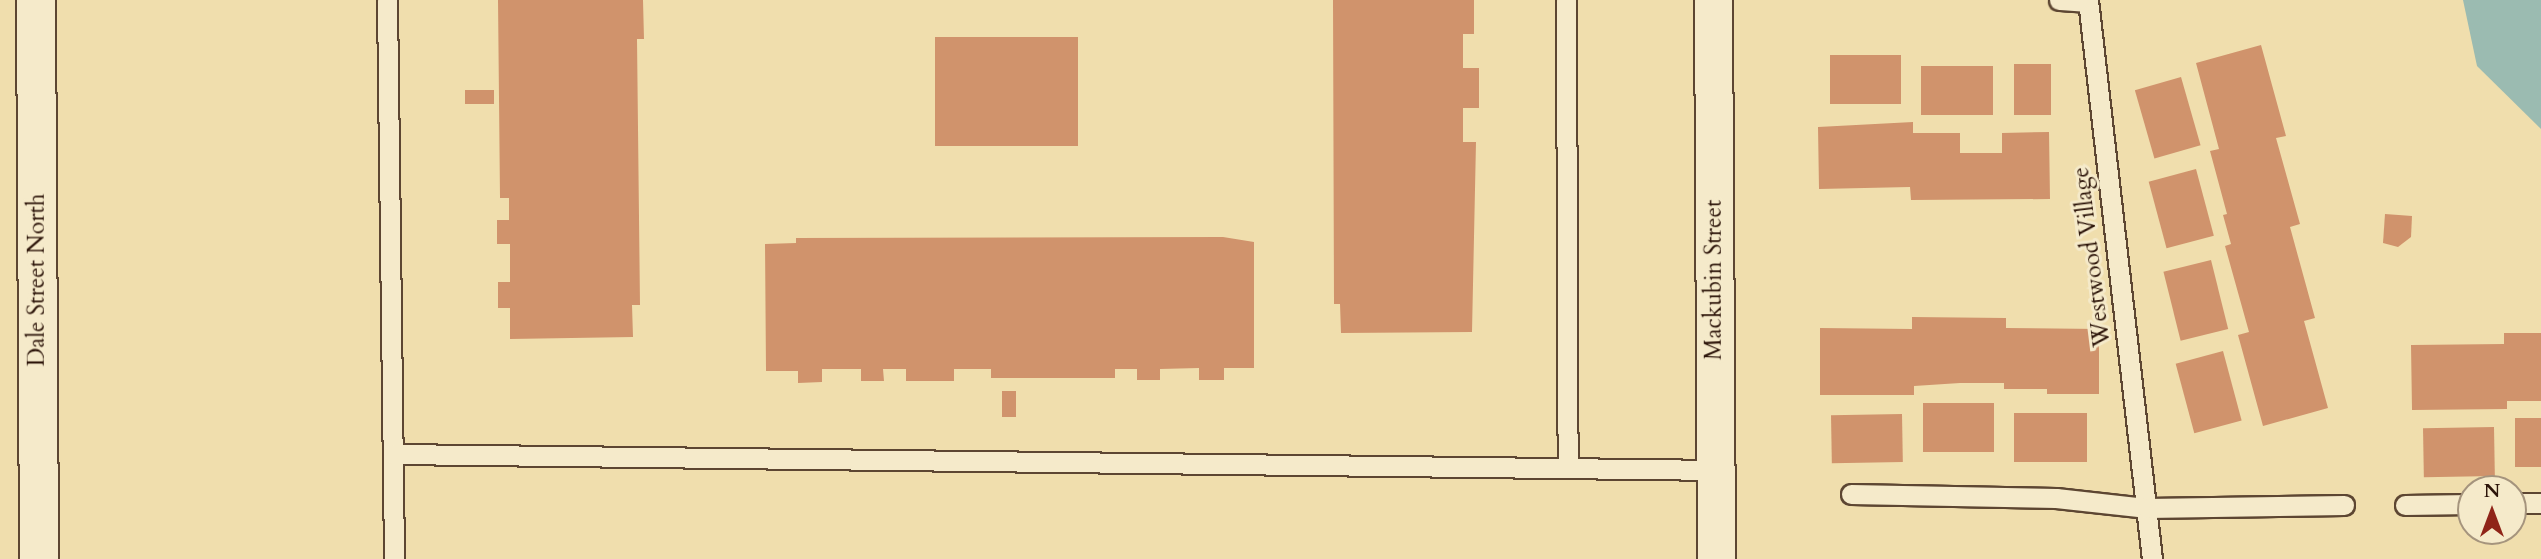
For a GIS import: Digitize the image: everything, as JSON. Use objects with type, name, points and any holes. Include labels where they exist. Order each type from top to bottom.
[{"type":"street","name":"Dale Street North","points":[[36,0],[38,559]]},
{"type":"street","name":"Mackubin Street","points":[[1713,0],[1716,559]]},
{"type":"lane","points":[[387,0],[394,559]]},
{"type":"lane","points":[[1566,0],[1568,468]]},
{"type":"lane","points":[[2059,0],[2087,1]]},
{"type":"lane","name":"Westwood Village","points":[[2087,1],[2152,559]]},
{"type":"lane","points":[[393,454],[1715,470]]},
{"type":"lane","points":[[1851,494],[2056,498],[2147,508],[2344,505]]},
{"type":"lane","points":[[2405,505],[2457,504]]},
{"type":"water","points":[[2463,0],[2541,0],[2541,129],[2477,66]]},
{"type":"building","points":[[498,0],[643,0],[644,39],[637,39],[640,305],[632,305],[633,337],[510,339],[510,308],[498,308],[498,282],[510,282],[510,244],[497,244],[497,220],[509,220],[509,198],[500,198]]},
{"type":"building","points":[[1333,0],[1474,0],[1474,34],[1463,34],[1463,68],[1479,68],[1479,108],[1463,108],[1463,142],[1476,142],[1472,332],[1341,333],[1340,304],[1334,304]]},
{"type":"building","points":[[935,37],[1078,37],[1078,146],[935,146]]},
{"type":"building","points":[[2261,45],[2286,136],[2276,138],[2300,224],[2290,227],[2315,318],[2304,321],[2328,408],[2263,426],[2238,335],[2249,332],[2225,246],[2231,244],[2223,215],[2227,214],[2210,151],[2219,149],[2196,63]]},
{"type":"building","points":[[1830,55],[1901,55],[1901,104],[1830,104]]},
{"type":"building","points":[[2014,64],[2051,64],[2051,115],[2014,115]]},
{"type":"building","points":[[1921,66],[1993,66],[1993,115],[1921,115]]},
{"type":"building","points":[[2181,77],[2201,145],[2154,158],[2135,90]]},
{"type":"building","points":[[465,90],[494,90],[494,104],[465,104]]},
{"type":"building","points":[[1913,122],[1913,133],[1960,133],[1960,153],[2002,153],[2002,133],[2049,132],[2050,199],[1911,200],[1910,187],[1819,189],[1818,127]]},
{"type":"building","points":[[2196,169],[2214,236],[2167,248],[2149,182]]},
{"type":"building","points":[[2385,214],[2412,216],[2411,237],[2398,247],[2383,243]]},
{"type":"building","points":[[1223,237],[1254,242],[1254,368],[1224,368],[1224,380],[1199,380],[1199,368],[1160,369],[1160,380],[1137,380],[1137,369],[1115,369],[1115,378],[991,378],[991,369],[954,369],[954,381],[906,381],[906,369],[883,369],[884,381],[861,381],[861,369],[822,369],[822,382],[798,383],[798,371],[766,371],[765,244],[796,243],[796,238]]},
{"type":"building","points":[[2211,260],[2228,329],[2181,341],[2163,272]]},
{"type":"building","points":[[1912,317],[2006,318],[2006,328],[2099,329],[2099,394],[2047,394],[2047,389],[2004,389],[2004,383],[1960,383],[1914,386],[1914,395],[1820,395],[1820,328],[1912,329]]},
{"type":"building","points":[[2504,333],[2541,333],[2541,401],[2507,401],[2507,409],[2412,410],[2411,345],[2504,344]]},
{"type":"building","points":[[2223,351],[2242,421],[2194,433],[2176,364]]},
{"type":"building","points":[[1002,391],[1016,391],[1016,417],[1002,417]]},
{"type":"building","points":[[1923,403],[1994,403],[1994,452],[1923,452]]},
{"type":"building","points":[[2014,413],[2087,413],[2087,462],[2014,462]]},
{"type":"building","points":[[1902,414],[1903,462],[1832,463],[1831,415]]},
{"type":"building","points":[[2515,418],[2541,418],[2541,467],[2515,467]]},
{"type":"building","points":[[2494,427],[2495,475],[2424,477],[2423,428]]}]
